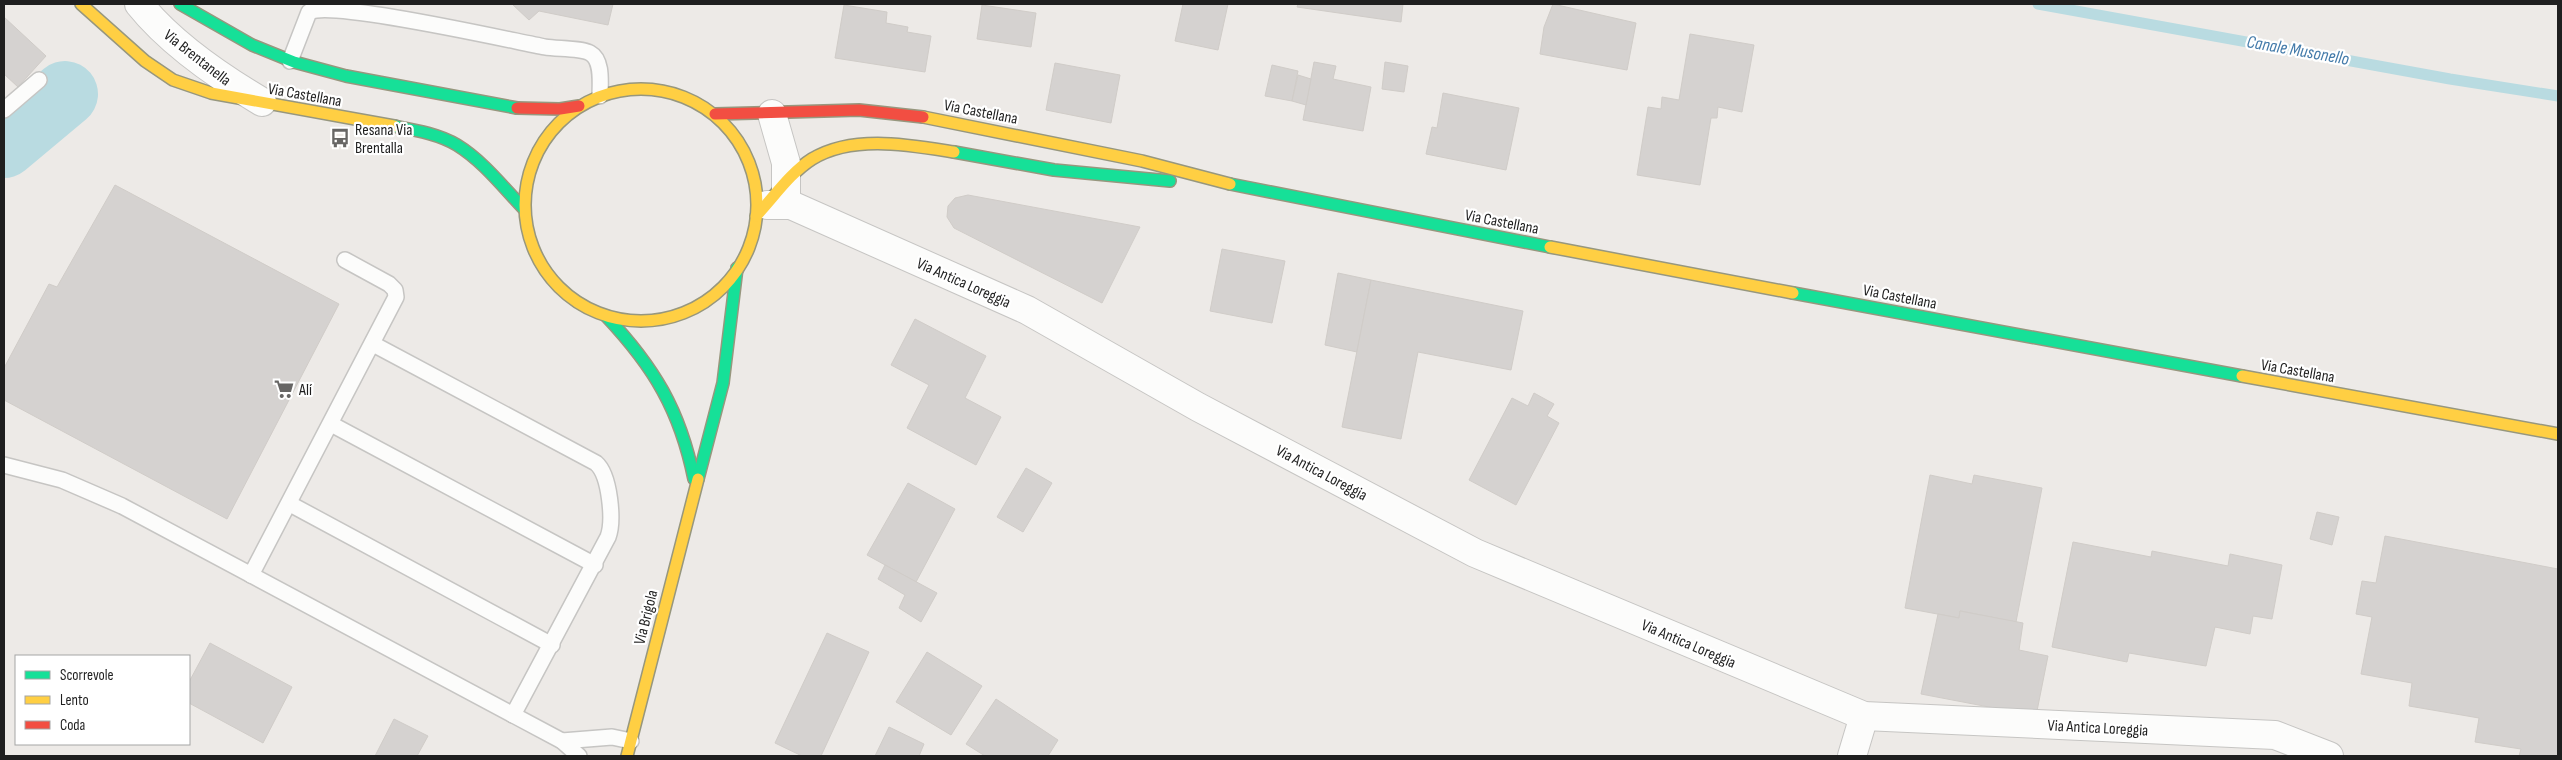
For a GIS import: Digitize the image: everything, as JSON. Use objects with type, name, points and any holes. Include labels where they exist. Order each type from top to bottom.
[{"type":"main road","name":"Via Castellana","points":[[81,4],[145,61],[173,80],[198,90],[405,128],[440,137],[456,144],[474,157],[524,209]]},
{"type":"main road","name":"Via Castellana","points":[[190,7],[263,50],[290,61],[373,80],[500,104],[548,110],[579,106]]},
{"type":"main road","points":[[648,88],[680,95],[694,101],[714,114],[731,131],[743,150],[752,171],[756,193],[775,203],[752,238],[737,268],[714,295],[694,307],[673,316],[644,320],[606,316],[585,307],[566,294],[549,277],[536,256],[528,233],[524,209],[526,185],[533,162],[544,140],[559,121],[579,106],[600,96],[624,90],[648,88]]},
{"type":"main road","name":"Via Castellana","points":[[714,114],[772,114],[859,110],[931,118],[1142,161],[1236,186],[1707,277],[2558,434]]},
{"type":"main road","name":"Via Castellana","points":[[775,203],[805,165],[821,154],[860,144],[937,150],[1088,175],[1236,186]]},
{"type":"main road","name":"Via Brigola","points":[[627,756],[724,376],[731,295],[737,268]]},
{"type":"main road","name":"Via Brigola","points":[[606,316],[637,348],[651,367],[675,408],[685,434],[695,486]]},
{"type":"street","name":"Via Brentanella","points":[[139,4],[155,23],[214,71],[262,102]]},
{"type":"street","points":[[772,114],[786,163],[775,203]]},
{"type":"street","name":"Via Antica Loreggia","points":[[775,203],[1027,310],[1198,407],[1475,553],[1864,716],[2274,736],[2329,756]]},
{"type":"street","points":[[1852,756],[1864,716]]},
{"type":"lane","points":[[290,61],[309,12],[319,8],[342,10],[418,20],[545,47],[588,52],[597,61],[600,96]]},
{"type":"lane","points":[[4,110],[39,80]]},
{"type":"lane","points":[[251,575],[290,504],[394,302],[395,290],[389,284],[345,260]]},
{"type":"lane","points":[[373,344],[599,465],[604,474],[608,492],[611,528],[595,565],[513,715]]},
{"type":"lane","points":[[331,424],[595,565]]},
{"type":"lane","points":[[4,465],[56,479],[105,498],[562,741],[580,756]]},
{"type":"lane","points":[[290,504],[552,645]]},
{"type":"lane","points":[[562,741],[612,737],[631,741]]},
{"type":"building","points":[[512,4],[613,4],[608,25],[539,11],[529,20]]},
{"type":"building","points":[[1183,4],[1228,4],[1218,50],[1175,41]]},
{"type":"building","points":[[1298,4],[1403,4],[1401,22],[1297,7]]},
{"type":"building","points":[[1553,4],[1636,23],[1627,70],[1540,54],[1544,27]]},
{"type":"building","points":[[844,5],[887,12],[886,23],[908,27],[907,32],[931,36],[925,72],[835,58]]},
{"type":"building","points":[[982,5],[1036,13],[1031,47],[977,39]]},
{"type":"building","points":[[4,17],[46,56],[18,87],[4,74]]},
{"type":"building","points":[[1690,34],[1754,45],[1742,112],[1718,107],[1717,118],[1711,118],[1700,185],[1637,175],[1648,107],[1661,109],[1662,97],[1679,100]]},
{"type":"building","points":[[1314,62],[1336,66],[1333,79],[1371,87],[1363,131],[1303,120]]},
{"type":"building","points":[[1385,62],[1408,66],[1404,92],[1382,89]]},
{"type":"building","points":[[1055,63],[1120,75],[1111,123],[1046,110]]},
{"type":"building","points":[[1272,65],[1298,71],[1292,101],[1265,96]]},
{"type":"building","points":[[1298,75],[1311,79],[1306,105],[1292,101]]},
{"type":"building","points":[[1443,93],[1519,108],[1506,170],[1426,154],[1432,127],[1437,128]]},
{"type":"building","points":[[115,185],[339,304],[227,519],[4,400],[4,368],[49,284],[57,287]]},
{"type":"building","points":[[968,195],[1140,227],[1102,303],[954,228],[947,217],[948,206],[955,198]]},
{"type":"building","points":[[1222,249],[1285,261],[1272,323],[1210,311]]},
{"type":"building","points":[[1338,273],[1371,280],[1357,352],[1325,345]]},
{"type":"building","points":[[1371,280],[1523,311],[1511,370],[1418,352],[1401,439],[1342,427]]},
{"type":"building","points":[[915,319],[986,356],[965,398],[1001,417],[976,465],[907,428],[929,385],[891,365]]},
{"type":"building","points":[[1534,393],[1554,404],[1547,416],[1559,423],[1516,505],[1469,480],[1512,398],[1528,406]]},
{"type":"building","points":[[1026,468],[1052,483],[1023,532],[997,517]]},
{"type":"building","points":[[1930,475],[1972,484],[1974,475],[2042,488],[2016,622],[1960,611],[1959,618],[1905,608]]},
{"type":"building","points":[[908,483],[955,509],[916,582],[867,555]]},
{"type":"building","points":[[2317,512],[2339,517],[2332,545],[2310,539]]},
{"type":"building","points":[[2385,536],[2558,569],[2558,756],[2519,756],[2521,749],[2475,742],[2479,718],[2409,706],[2412,683],[2361,674],[2372,617],[2356,614],[2362,581],[2376,583]]},
{"type":"building","points":[[2073,542],[2151,557],[2152,551],[2228,566],[2230,554],[2282,565],[2272,619],[2253,616],[2250,634],[2215,627],[2206,666],[2129,653],[2127,662],[2052,647]]},
{"type":"building","points":[[885,565],[937,593],[921,622],[899,608],[905,595],[878,579]]},
{"type":"building","points":[[1960,611],[2023,623],[2019,650],[2048,656],[2036,716],[1921,694],[1938,614],[1959,618]]},
{"type":"building","points":[[827,633],[869,652],[821,756],[802,756],[775,743]]},
{"type":"building","points":[[210,643],[292,687],[263,743],[190,704],[190,680]]},
{"type":"building","points":[[927,652],[982,686],[951,735],[896,702]]},
{"type":"building","points":[[996,699],[1058,740],[1048,756],[985,756],[966,744]]},
{"type":"building","points":[[394,719],[428,736],[417,756],[375,756]]},
{"type":"building","points":[[889,727],[924,744],[919,756],[875,756]]},
{"type":"waterway","name":"Canale Musonello","points":[[2038,4],[2450,79],[2558,96]]},
{"type":"waterway","points":[[4,145],[65,94]]},
{"type":"traffic: fast","points":[[180,4],[252,45],[294,62],[346,76],[517,108]]},
{"type":"traffic: fast","points":[[394,126],[435,135],[457,145],[484,166],[524,209]]},
{"type":"traffic: fast","points":[[954,152],[1054,170],[1170,181]]},
{"type":"traffic: fast","points":[[1230,184],[1550,247]]},
{"type":"traffic: fast","points":[[698,479],[723,383],[737,268]]},
{"type":"traffic: fast","points":[[1793,293],[2242,376]]},
{"type":"traffic: fast","points":[[606,316],[638,353],[663,391],[681,432],[694,479]]},
{"type":"traffic: slow","points":[[81,4],[145,61],[173,80],[211,93],[394,126]]},
{"type":"traffic: slow","points":[[641,89],[664,91],[696,103],[715,115],[731,131],[743,150],[752,171],[757,205],[755,228],[743,260],[731,279],[715,295],[696,307],[675,316],[641,321],[618,319],[586,307],[567,295],[551,279],[539,260],[530,239],[525,205],[527,182],[539,150],[551,131],[567,115],[586,103],[607,94],[641,89]]},
{"type":"traffic: slow","points":[[923,117],[1142,161],[1230,184]]},
{"type":"traffic: slow","points":[[756,216],[796,171],[812,159],[828,151],[845,146],[882,144],[954,152]]},
{"type":"traffic: slow","points":[[1550,247],[1793,293]]},
{"type":"traffic: slow","points":[[2242,376],[2558,434]]},
{"type":"traffic: slow","points":[[627,756],[698,479]]},
{"type":"traffic: jam","points":[[517,108],[560,109],[579,106]]},
{"type":"traffic: jam","points":[[715,114],[859,110],[923,117]]},
{"type":"place","name":"Resana Via Brentalla","points":[[340,138]]},
{"type":"place","name":"Alí","points":[[284,389]]}]
